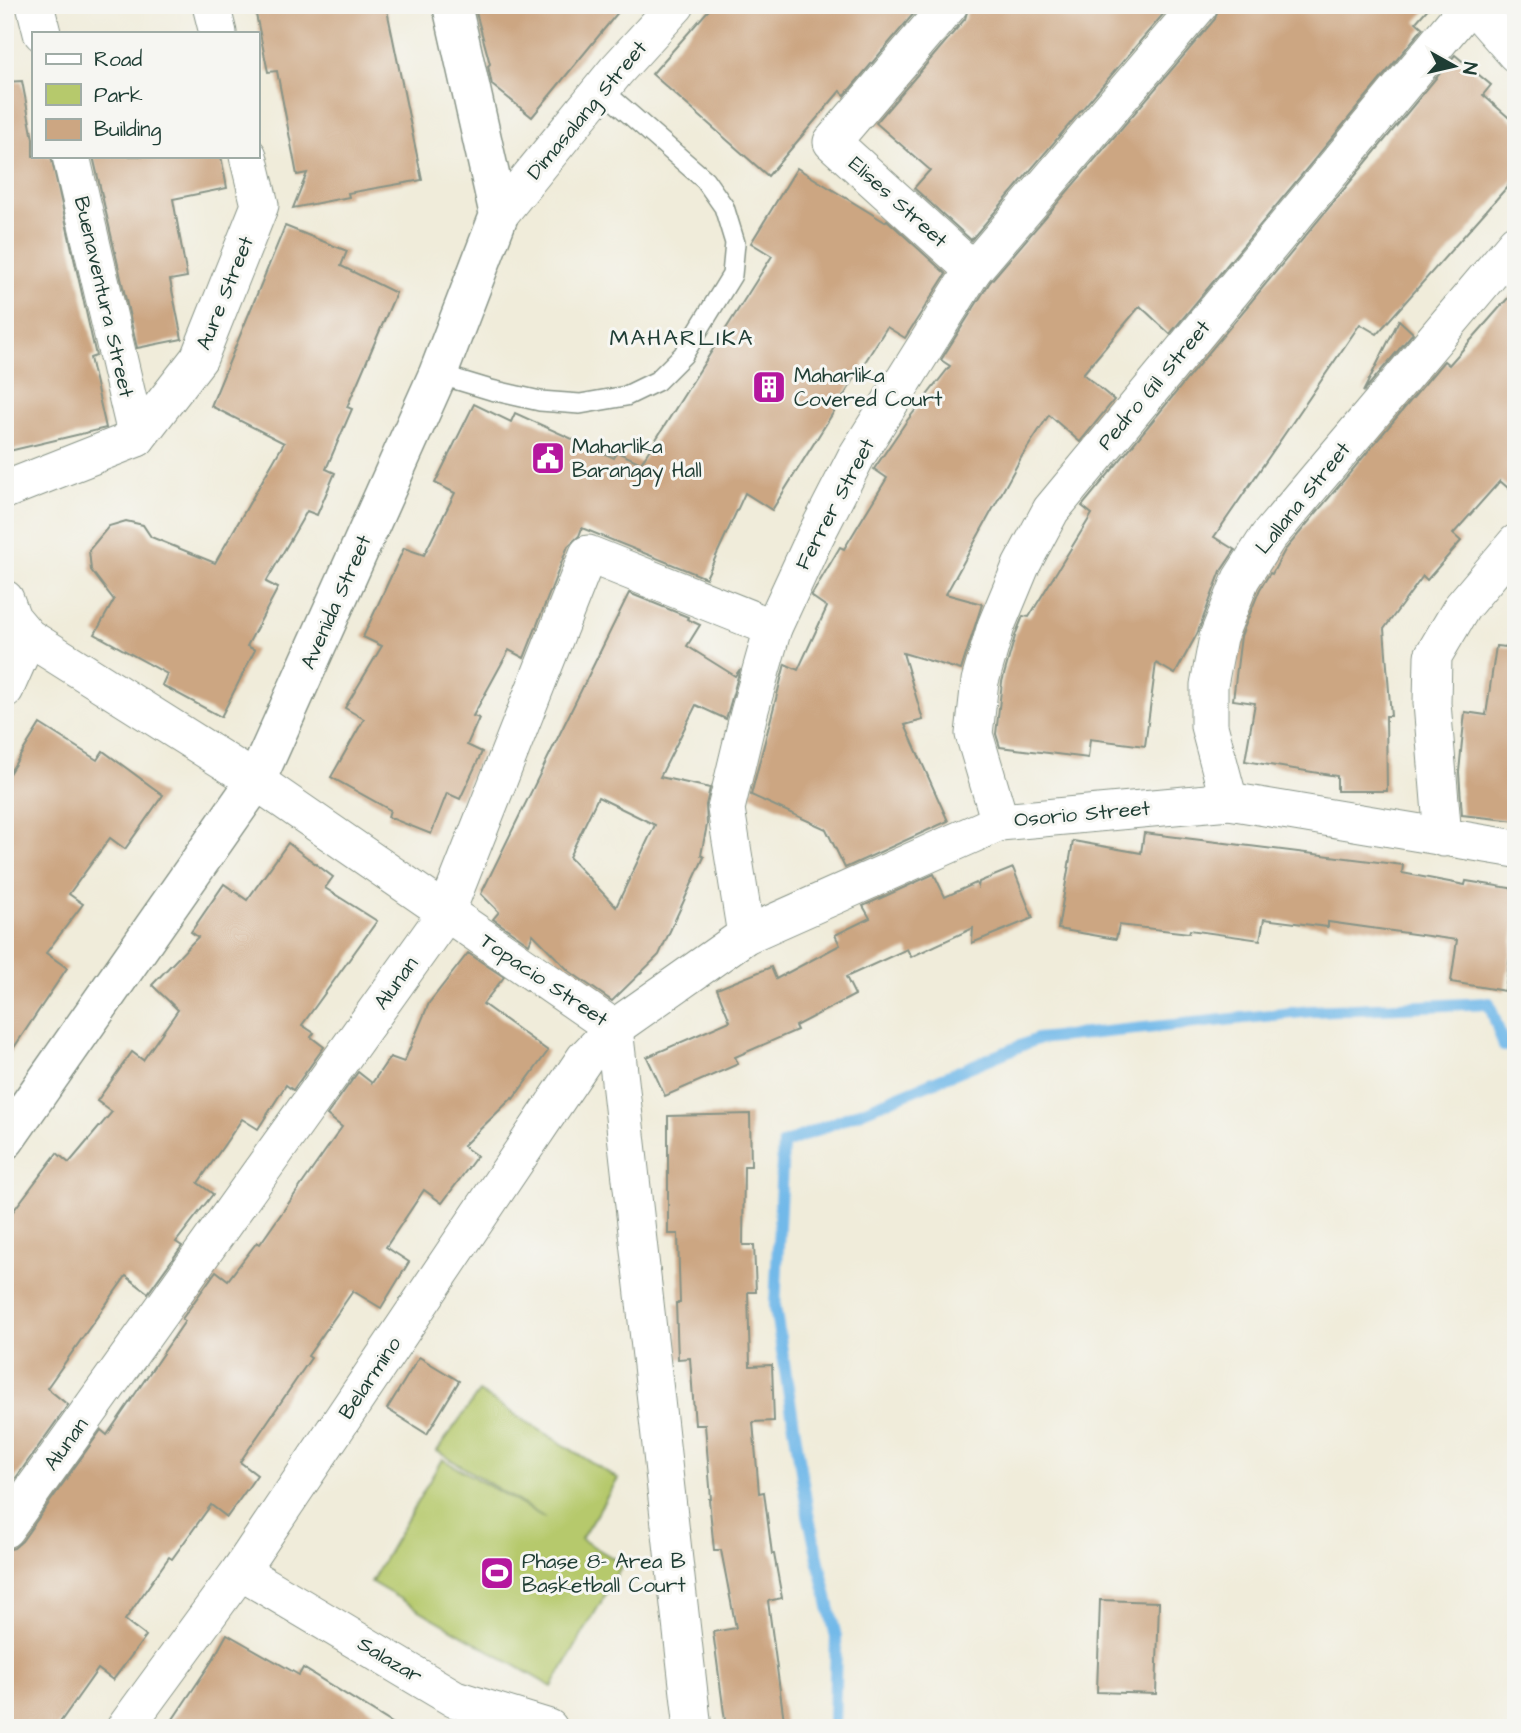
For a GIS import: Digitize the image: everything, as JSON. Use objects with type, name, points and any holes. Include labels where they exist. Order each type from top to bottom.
[{"type":"street","points":[[35,5],[42,32]]},
{"type":"street","points":[[211,5],[218,32]]},
{"type":"street","points":[[452,5],[499,215]]},
{"type":"street","name":"Dimasalang Street","points":[[499,215],[602,90],[677,5]]},
{"type":"street","name":"Elises Street","points":[[949,5],[832,142],[973,270]]},
{"type":"street","name":"Ferrer Street","points":[[746,935],[726,809],[748,713],[773,628],[814,537],[856,457],[973,270],[1199,5]]},
{"type":"street","points":[[1471,5],[1516,54]]},
{"type":"street","name":"Pedro Gil Street","points":[[1000,822],[974,734],[980,681],[996,626],[1021,566],[1051,510],[1471,5]]},
{"type":"street","name":"Buenaventura Street","points":[[71,158],[137,438]]},
{"type":"street","name":"Aure Street","points":[[137,438],[199,358],[260,205],[248,158]]},
{"type":"street","name":"Avenida Street","points":[[5,1140],[256,780],[438,374],[499,215]]},
{"type":"street","name":"Lallana Street","points":[[1229,801],[1209,726],[1209,685],[1218,637],[1241,579],[1268,537],[1516,243]]},
{"type":"street","points":[[5,490],[137,438]]},
{"type":"street","points":[[1443,838],[1432,703],[1433,656],[1462,607],[1516,543]]},
{"type":"street","name":"Alunan","points":[[5,1529],[446,913],[588,554],[773,628]]},
{"type":"street","points":[[5,689],[12,618]]},
{"type":"street","name":"Topacio Street","points":[[12,618],[256,780],[614,1028],[692,1720],[689,1728]]},
{"type":"street","name":"Osorio Street","points":[[614,1028],[746,935],[1000,822],[1229,801],[1516,849]]},
{"type":"street","name":"Belarmino","points":[[125,1728],[240,1571],[585,1058],[614,1028]]},
{"type":"street","name":"Salazar","points":[[240,1571],[455,1699],[549,1728]]},
{"type":"lane","points":[[438,374],[540,401],[580,404],[626,396],[657,381],[683,355],[732,275],[736,243],[723,207],[705,180],[602,90]]},
{"type":"green space","name":"Phase 8- Area B Basketball Court","points":[[479,1392],[618,1479],[581,1539],[623,1564],[552,1687],[371,1582],[442,1459],[545,1518],[437,1451]]},
{"type":"building","points":[[254,5],[386,5],[422,180],[348,193],[349,197],[293,208],[307,173],[297,175],[277,71],[268,72]]},
{"type":"building","points":[[474,5],[624,5],[532,117],[492,85],[488,66],[490,64]]},
{"type":"building","points":[[713,5],[921,5],[845,95],[840,91],[768,176],[652,74]]},
{"type":"building","points":[[969,5],[1171,5],[971,240],[914,188],[930,170],[876,123],[965,19]]},
{"type":"building","points":[[1219,5],[1431,5],[1416,22],[1423,28],[1170,334],[1140,306],[1083,374],[1114,400],[1080,442],[1049,415],[1022,456],[946,594],[982,604],[961,670],[903,653],[923,720],[905,725],[948,821],[845,868],[826,829],[751,795],[785,664],[798,670],[827,607],[811,596],[840,547],[844,549],[887,478],[874,469],[906,422],[950,366],[941,360],[990,282],[1215,19]]},
{"type":"building","points":[[1455,55],[1491,85],[1483,95],[1516,124],[1516,177],[1377,334],[1360,324],[1214,537],[1235,550],[1221,571],[1197,634],[1175,674],[1156,663],[1145,746],[1090,739],[1088,758],[1000,747],[996,734],[1002,682],[1016,633],[1023,616],[1029,617],[1092,514],[1082,506]]},
{"type":"building","points":[[22,81],[32,134],[32,158],[51,158],[96,356],[90,358],[106,428],[5,452],[5,82]]},
{"type":"building","points":[[93,158],[221,158],[227,188],[173,199],[187,277],[170,280],[182,339],[137,348]]},
{"type":"building","points":[[797,168],[885,222],[887,220],[946,274],[905,338],[887,327],[772,510],[745,493],[706,578],[582,528],[579,536],[568,546],[524,658],[509,650],[473,716],[479,718],[467,745],[482,752],[460,799],[447,793],[431,834],[388,817],[390,810],[331,777],[364,719],[345,708],[382,646],[363,637],[404,548],[424,555],[455,493],[435,483],[474,404],[511,422],[515,413],[614,458],[617,452],[641,463],[772,256],[751,243]]},
{"type":"building","points":[[285,226],[347,251],[341,266],[396,293],[347,407],[352,409],[326,469],[335,473],[317,515],[307,511],[266,582],[278,588],[247,646],[255,650],[221,717],[162,685],[167,674],[95,634],[114,600],[91,570],[89,550],[109,526],[126,521],[143,525],[151,537],[215,563],[284,443],[211,406]]},
{"type":"building","points":[[1516,289],[1516,495],[1500,481],[1453,534],[1461,541],[1427,580],[1423,576],[1384,629],[1391,716],[1386,716],[1387,791],[1337,791],[1337,776],[1245,761],[1255,703],[1233,700],[1241,636],[1260,589],[1285,550],[1444,361],[1449,365]]},
{"type":"building","points":[[1399,320],[1413,333],[1363,392]]},
{"type":"building","points":[[629,593],[688,617],[687,619],[700,625],[687,646],[735,676],[740,669],[726,719],[696,705],[660,777],[710,788],[701,855],[704,857],[659,955],[612,1001],[569,971],[533,934],[529,944],[493,919],[499,912],[481,894]],"holes":[[[598,797],[655,825],[616,907],[569,857]]]},
{"type":"building","points":[[1496,646],[1516,648],[1516,821],[1462,815],[1459,772],[1465,712],[1486,715]]},
{"type":"building","points":[[40,724],[97,760],[103,751],[163,795],[125,849],[110,838],[69,894],[83,904],[46,953],[67,968],[5,1061],[5,780]]},
{"type":"building","points":[[1144,833],[1403,865],[1402,873],[1465,885],[1466,881],[1516,889],[1516,916],[1505,991],[1451,982],[1457,940],[1328,922],[1328,927],[1264,919],[1260,940],[1190,930],[1189,933],[1119,925],[1116,939],[1058,929],[1073,841],[1141,853]]},
{"type":"building","points":[[288,843],[333,877],[325,888],[377,921],[302,1025],[314,1033],[311,1037],[324,1047],[293,1090],[286,1085],[258,1129],[242,1119],[198,1183],[213,1194],[176,1242],[182,1246],[148,1293],[126,1276],[47,1388],[68,1405],[5,1493],[5,1222],[57,1153],[69,1163],[112,1112],[97,1101],[132,1052],[143,1060],[178,1010],[152,985],[198,937],[191,932],[224,884],[247,900]]},
{"type":"building","points":[[1013,868],[1033,918],[972,943],[973,928],[911,957],[907,949],[846,977],[855,995],[795,1026],[797,1030],[735,1057],[738,1064],[665,1096],[647,1057],[730,1021],[717,989],[771,967],[776,979],[840,945],[835,935],[870,918],[863,906],[934,874],[945,897],[976,883],[978,887],[979,882]]},
{"type":"building","points":[[468,953],[504,977],[483,1004],[548,1051],[513,1099],[463,1146],[477,1156],[442,1203],[424,1190],[386,1247],[409,1262],[381,1308],[353,1291],[308,1356],[311,1358],[240,1462],[257,1475],[227,1517],[211,1505],[172,1559],[169,1557],[125,1620],[146,1636],[113,1680],[98,1669],[56,1728],[5,1728],[5,1550],[14,1548],[22,1541],[101,1430],[107,1435],[216,1271],[228,1280],[257,1242],[260,1244],[342,1127],[327,1115],[358,1072],[372,1083],[390,1057],[404,1062],[429,1003]]},
{"type":"building","points":[[750,1114],[751,1166],[744,1166],[743,1245],[754,1245],[756,1292],[748,1292],[750,1366],[772,1365],[774,1421],[753,1422],[759,1493],[764,1492],[772,1554],[782,1598],[768,1601],[785,1728],[726,1728],[713,1632],[736,1628],[721,1550],[714,1550],[705,1425],[695,1425],[690,1358],[678,1359],[678,1234],[668,1234],[668,1116]]},
{"type":"building","points":[[419,1357],[459,1381],[427,1434],[387,1409]]},
{"type":"building","points":[[1100,1600],[1159,1602],[1156,1694],[1097,1692]]},
{"type":"building","points":[[227,1634],[299,1675],[303,1668],[400,1728],[167,1728]]},
{"type":"waterway","points":[[834,1728],[836,1637],[808,1514],[775,1307],[783,1144],[1037,1039],[1312,1011],[1489,1003],[1504,1046],[1516,1046]]},
{"type":"place","name":"Maharlika Covered Court","points":[[769,387]]},
{"type":"place","name":"Maharlika Barangay Hall","points":[[548,458]]},
{"type":"place","name":"Phase 8- Area B Basketball Court","points":[[497,1573]]},
{"type":"district","name":"MAHARLIKA","points":[[682,338]]}]
